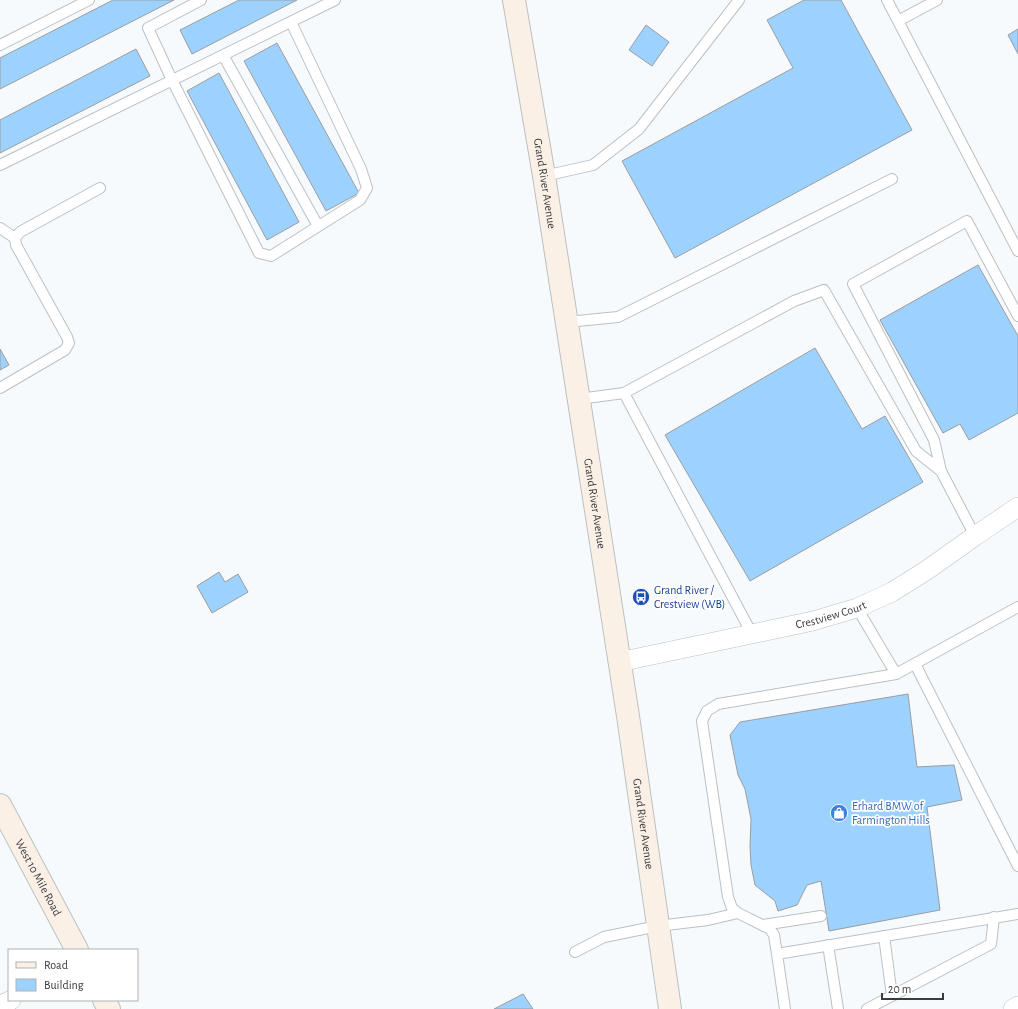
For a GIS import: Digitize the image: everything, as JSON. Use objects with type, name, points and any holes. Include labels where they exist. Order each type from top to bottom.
[{"type":"main road","name":"Grand River Avenue","points":[[514,0],[544,176],[579,399],[628,716],[670,1009]]},
{"type":"main road","name":"West 10 Mile Road","points":[[0,805],[76,949]]},
{"type":"street","name":"Crestview Court","points":[[619,662],[814,620],[857,608],[892,592],[927,570],[974,536],[1018,507]]},
{"type":"street","points":[[0,1006],[10,1001]]},
{"type":"street","points":[[1013,1009],[1018,1006]]},
{"type":"lane","points":[[0,45],[89,0]]},
{"type":"lane","points":[[201,0],[148,28],[172,80],[259,253],[271,256],[360,200],[367,188],[361,169],[291,22]]},
{"type":"lane","points":[[0,165],[335,0]]},
{"type":"lane","points":[[544,176],[593,165],[639,129],[739,0]]},
{"type":"lane","points":[[887,0],[1018,251]]},
{"type":"lane","points":[[898,21],[938,0]]},
{"type":"lane","points":[[223,55],[318,226]]},
{"type":"lane","points":[[567,322],[618,317],[892,179]]},
{"type":"lane","points":[[0,388],[65,350],[69,343],[16,245],[15,238],[20,232],[100,188]]},
{"type":"lane","points":[[974,536],[941,471],[934,440],[853,284],[967,221],[1018,316]]},
{"type":"lane","points":[[0,228],[15,238]]},
{"type":"lane","points":[[579,399],[624,393],[794,301],[824,290],[916,451],[941,471]]},
{"type":"lane","points":[[624,393],[752,634]]},
{"type":"lane","points":[[785,1009],[774,935],[770,929],[738,913],[732,908],[728,897],[703,731],[702,721],[707,711],[718,704],[896,674],[1018,607]]},
{"type":"lane","points":[[857,608],[896,674]]},
{"type":"lane","points":[[916,664],[1018,866]]},
{"type":"lane","points":[[575,952],[604,937],[658,926],[708,920],[738,913]]},
{"type":"lane","points":[[777,954],[1018,914]]},
{"type":"lane","points":[[763,925],[821,916]]},
{"type":"lane","points":[[867,1009],[991,944],[994,917]]},
{"type":"lane","points":[[884,936],[892,996]]},
{"type":"lane","points":[[828,946],[838,1009]]},
{"type":"building","points":[[113,0],[174,0],[0,89],[0,58]]},
{"type":"building","points":[[239,0],[297,0],[192,54],[180,30]]},
{"type":"building","points":[[804,0],[841,0],[912,130],[675,258],[622,161],[793,68],[767,20]]},
{"type":"building","points":[[646,25],[669,42],[652,66],[629,50]]},
{"type":"building","points":[[1018,29],[1018,54],[1008,35]]},
{"type":"building","points":[[277,43],[359,193],[326,211],[244,61]]},
{"type":"building","points":[[136,49],[150,76],[0,153],[0,120]]},
{"type":"building","points":[[219,73],[299,222],[267,240],[187,91]]},
{"type":"building","points":[[978,265],[1018,336],[1018,413],[969,440],[960,424],[943,433],[880,320]]},
{"type":"building","points":[[815,348],[862,429],[885,416],[923,482],[750,581],[665,435]]},
{"type":"building","points":[[0,349],[9,365],[0,370]]},
{"type":"building","points":[[219,572],[225,582],[238,574],[248,592],[212,613],[197,586]]},
{"type":"building","name":"Erhard BMW of Farmington Hills","points":[[908,694],[917,767],[954,765],[962,800],[927,807],[940,910],[829,931],[821,881],[807,885],[797,905],[778,911],[775,901],[755,885],[751,865],[751,819],[745,789],[738,775],[730,735],[740,722]]},
{"type":"building","points":[[523,994],[533,1009],[494,1009]]},
{"type":"place","name":"Grand River / Crestview (WB)","points":[[641,597]]},
{"type":"place","name":"Erhard BMW of Farmington Hills","points":[[839,813]]}]
